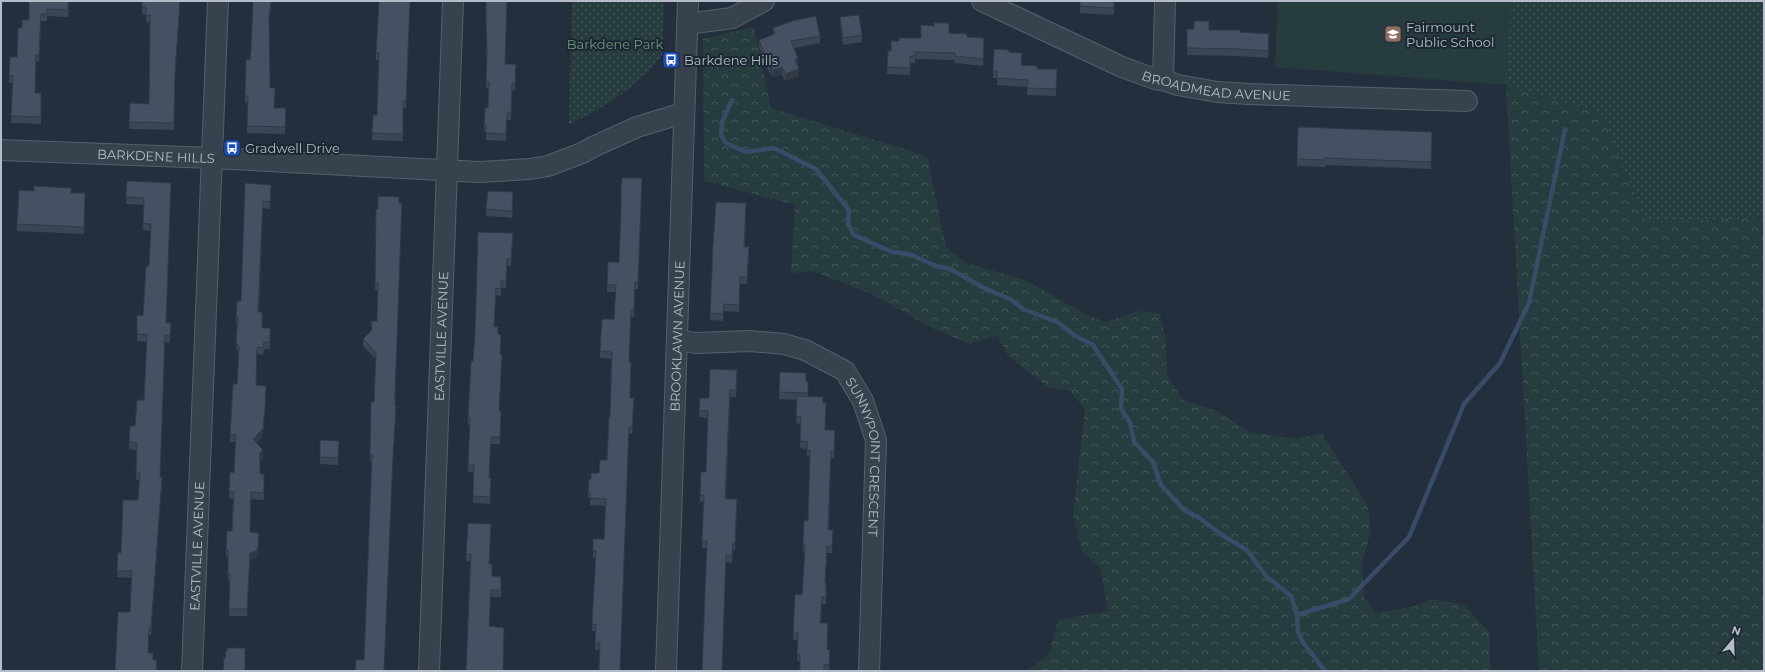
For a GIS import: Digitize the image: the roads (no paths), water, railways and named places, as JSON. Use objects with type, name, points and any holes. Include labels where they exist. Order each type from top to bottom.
[{"type":"street","points":[[212,158],[218,1]]},
{"type":"street","name":"EASTVILLE AVENUE","points":[[429,671],[453,1]]},
{"type":"street","name":"BROOKLAWN AVENUE","points":[[666,671],[683,113],[688,1]]},
{"type":"street","points":[[687,24],[732,18],[764,1]]},
{"type":"street","name":"BROADMEAD AVENUE","points":[[982,1],[1122,67],[1155,80],[1163,80],[1178,85],[1218,92],[1468,101]]},
{"type":"street","points":[[1163,80],[1165,1]]},
{"type":"street","name":"BARKDENE HILLS","points":[[1,150],[212,158],[446,172],[479,172],[530,169],[548,166],[582,153],[637,127],[683,113]]},
{"type":"street","name":"EASTVILLE AVENUE","points":[[192,671],[212,158]]},
{"type":"street","name":"SUNNYPOINT CRESCENT","points":[[677,340],[696,343],[750,341],[784,344],[805,350],[845,371],[863,401],[876,440],[869,671]]},
{"type":"waterway","points":[[732,100],[722,122],[721,135],[726,143],[746,152],[774,148],[816,169],[849,210],[848,224],[854,235],[892,252],[909,254],[936,266],[950,269],[982,287],[1012,300],[1023,309],[1057,322],[1077,337],[1093,345],[1122,389],[1121,408],[1130,423],[1134,442],[1153,462],[1161,485],[1184,510],[1198,517],[1222,535],[1247,550],[1266,576],[1291,596],[1297,615],[1298,632],[1302,641],[1325,671]]},
{"type":"waterway","points":[[1297,615],[1349,599],[1409,537],[1464,404],[1500,363],[1529,303],[1565,129]]},
{"type":"place","name":"Fairmount Public School","points":[[1393,34]]},
{"type":"place","name":"Barkdene Hills","points":[[671,60]]},
{"type":"place","name":"Gradwell Drive","points":[[232,148]]},
{"type":"park label","name":"Barkdene Park","points":[[615,44]]}]
